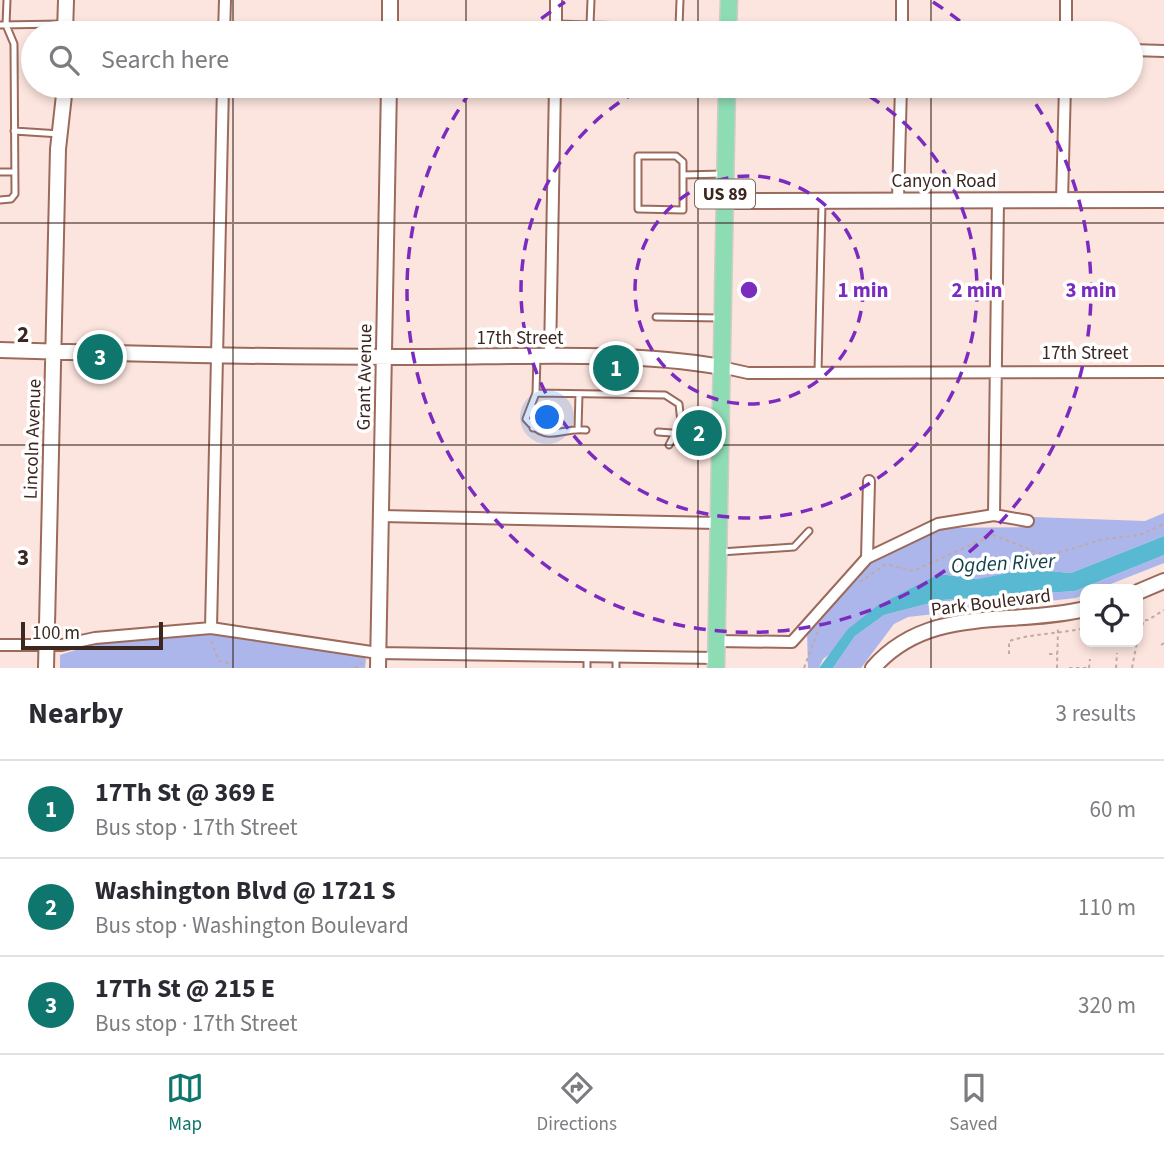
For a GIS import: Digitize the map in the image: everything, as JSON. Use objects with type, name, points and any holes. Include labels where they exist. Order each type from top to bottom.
[{"type":"main road","points":[[728,21],[729,0]]},
{"type":"main road","name":"US 89","points":[[717,663],[727,98]]},
{"type":"street","points":[[65,21],[66,0]]},
{"type":"street","points":[[224,21],[225,0]]},
{"type":"street","points":[[390,0],[390,21]]},
{"type":"street","points":[[556,0],[556,21]]},
{"type":"street","points":[[902,0],[902,21]]},
{"type":"street","points":[[1066,0],[1066,21]]},
{"type":"street","points":[[1143,50],[1164,51]]},
{"type":"street","name":"Lincoln Avenue","points":[[46,668],[60,134],[64,98]]},
{"type":"street","points":[[211,628],[223,98]]},
{"type":"street","name":"Grant Avenue","points":[[378,661],[389,98]]},
{"type":"street","points":[[544,356],[555,98]]},
{"type":"street","points":[[898,201],[901,98]]},
{"type":"street","points":[[1062,200],[1065,98]]},
{"type":"street","points":[[994,515],[998,200]]},
{"type":"street","name":"Canyon Road","points":[[725,201],[1164,200]]},
{"type":"street","name":"17th Street","points":[[0,350],[219,356],[544,356],[696,362],[748,373],[1164,372]]},
{"type":"street","points":[[867,558],[869,481]]},
{"type":"street","points":[[717,641],[792,642],[867,558],[937,524],[994,515],[1028,521]]},
{"type":"street","points":[[381,516],[718,523]]},
{"type":"street","points":[[1143,590],[1164,581]]},
{"type":"street","name":"Park Boulevard","points":[[873,668],[888,650],[911,635],[933,627],[1058,615],[1080,610]]},
{"type":"street","points":[[0,645],[46,645],[211,628],[378,661],[539,656],[587,662],[717,663]]},
{"type":"street","points":[[539,656],[539,668]]},
{"type":"lane","points":[[0,32],[7,0]]},
{"type":"lane","points":[[590,21],[591,0]]},
{"type":"lane","points":[[679,21],[680,0]]},
{"type":"lane","points":[[3,25],[21,26]]},
{"type":"lane","points":[[0,200],[12,199],[15,194],[15,44],[3,25]]},
{"type":"lane","points":[[14,131],[60,134]]},
{"type":"lane","points":[[638,156],[676,156],[683,162],[683,176],[683,209],[638,209],[638,156]]},
{"type":"lane","points":[[0,172],[14,172]]},
{"type":"lane","points":[[683,176],[726,174]]},
{"type":"lane","points":[[818,373],[822,201]]},
{"type":"lane","points":[[656,317],[723,318]]},
{"type":"lane","points":[[544,356],[533,407],[526,419],[533,428],[549,435],[586,430]]},
{"type":"lane","points":[[536,393],[665,395],[679,404],[681,422],[672,433],[669,445]]},
{"type":"lane","points":[[578,429],[579,394]]},
{"type":"lane","points":[[533,407],[541,416],[533,428]]},
{"type":"lane","points":[[658,432],[672,433]]},
{"type":"lane","points":[[718,552],[794,547],[809,531]]},
{"type":"path","points":[[857,584],[886,564],[913,571],[993,534],[1047,556],[1104,539],[1140,535],[1164,524]]},
{"type":"path","points":[[1144,620],[1164,610]]},
{"type":"path","points":[[1057,668],[1058,615]]},
{"type":"path","points":[[804,668],[819,628],[826,620]]},
{"type":"path","points":[[1009,654],[1009,641],[1028,634],[1058,635],[1080,629]]},
{"type":"path","points":[[211,640],[222,668]]},
{"type":"path","points":[[1132,668],[1136,647]]},
{"type":"path","points":[[1116,668],[1117,653]]},
{"type":"path","points":[[1049,654],[1058,654]]},
{"type":"path","points":[[1069,668],[1089,668],[1090,659]]},
{"type":"path","points":[[219,662],[234,664]]},
{"type":"path","points":[[355,668],[363,663]]},
{"type":"shaded area","points":[[1164,513],[1164,536],[1071,573],[1026,569],[979,579],[939,574],[823,659],[819,668],[808,668],[807,631],[867,565],[939,528],[1032,527],[1033,517],[1145,521]]},
{"type":"shaded area","name":"Ogden River","points":[[1164,536],[1164,555],[1092,584],[1080,584],[1080,589],[1075,591],[942,600],[884,615],[855,636],[833,668],[819,668],[848,629],[877,606],[939,574],[978,579],[1026,569],[1071,573]]},
{"type":"shaded area","points":[[1164,555],[1164,563],[1111,584],[1092,584]]},
{"type":"shaded area","points":[[1080,589],[1080,596],[908,617],[894,624],[861,668],[833,668],[855,636],[884,615],[942,600]]},
{"type":"shaded area","points":[[220,634],[355,653],[366,659],[365,668],[60,668],[60,655],[97,643]]},
{"type":"place","name":"17Th St @ 215 E","points":[[100,357]]},
{"type":"place","name":"17Th St @ 369 E","points":[[616,368]]},
{"type":"place","name":"Washington Blvd @ 1721 S","points":[[699,433]]}]
